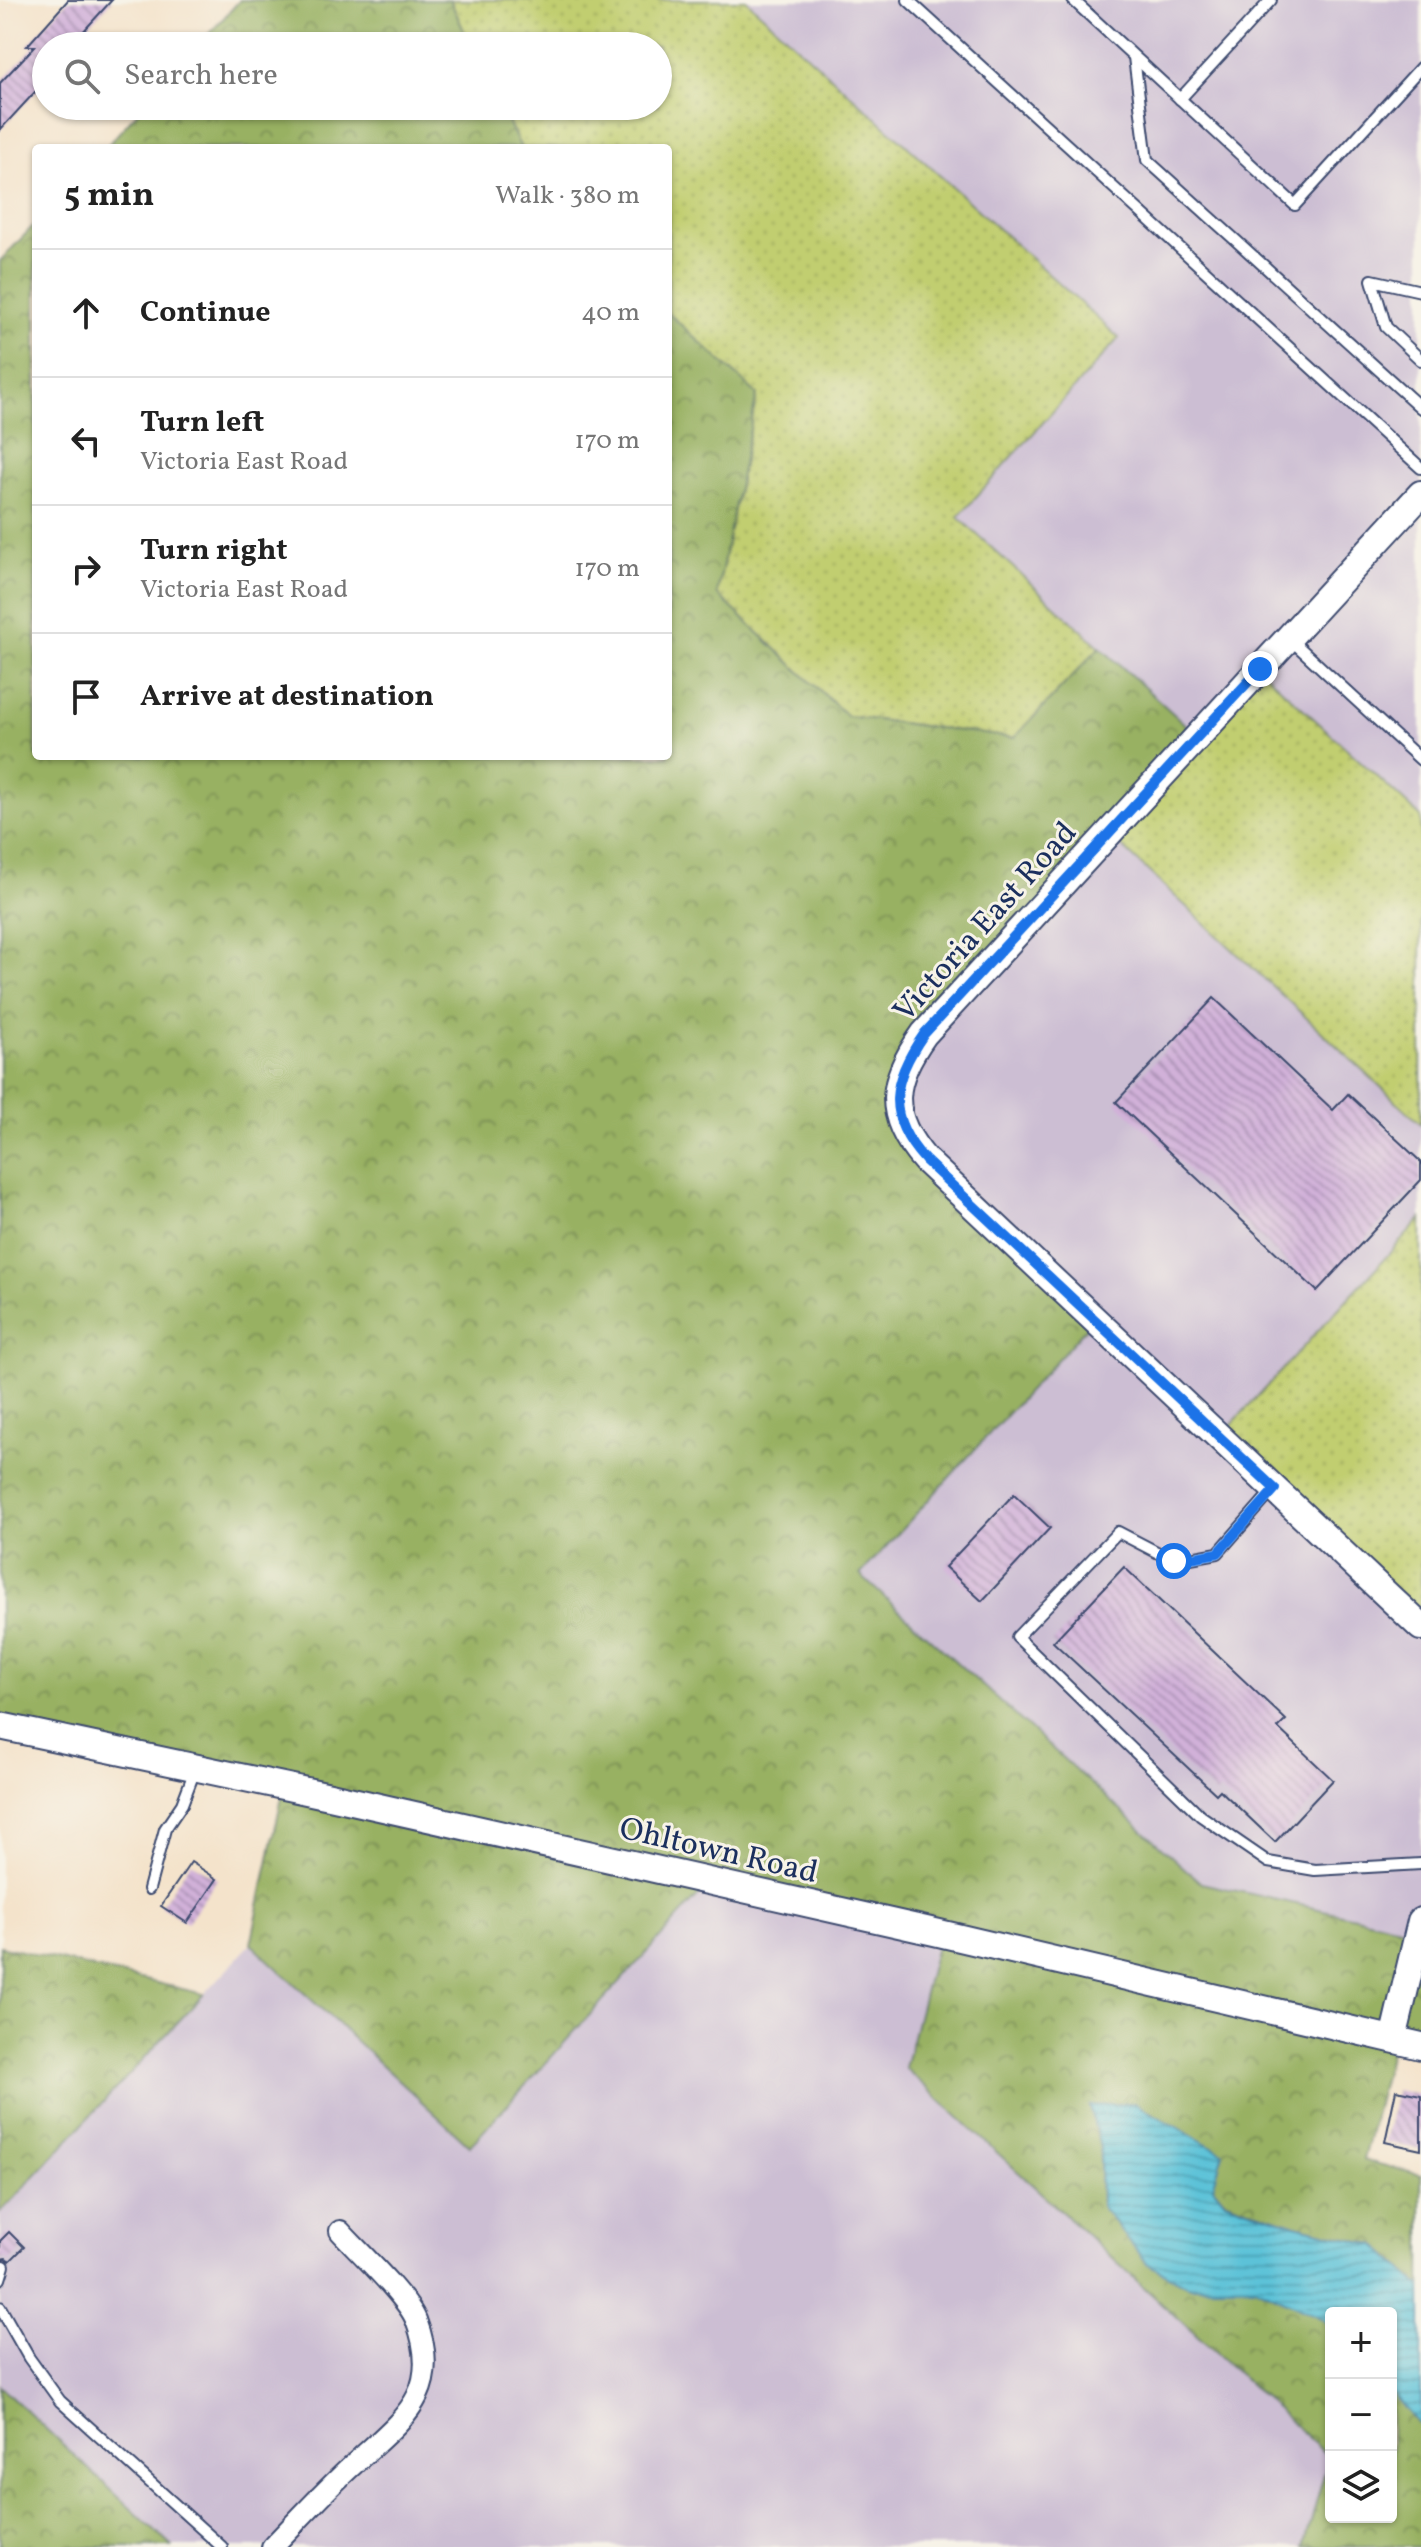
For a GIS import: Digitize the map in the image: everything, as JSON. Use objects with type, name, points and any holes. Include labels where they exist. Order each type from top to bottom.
[{"type":"street","name":"Victoria East Road","points":[[1421,494],[924,1034],[904,1065],[897,1092],[898,1111],[905,1131],[925,1160],[1421,1627]]},
{"type":"street","name":"Ohltown Road","points":[[0,1726],[939,1933],[1421,2046]]},
{"type":"street","points":[[1393,2039],[1421,1921]]},
{"type":"street","points":[[272,2547],[353,2464],[405,2418],[419,2392],[424,2371],[426,2360],[415,2317],[340,2231]]},
{"type":"lane","points":[[908,0],[1421,468]]},
{"type":"lane","points":[[1073,0],[1295,205],[1421,67]]},
{"type":"lane","points":[[1180,99],[1271,0]]},
{"type":"lane","points":[[1134,57],[1147,160],[1421,408]]},
{"type":"lane","points":[[1421,291],[1372,280],[1386,327],[1421,360]]},
{"type":"lane","points":[[1289,637],[1421,760]]},
{"type":"lane","points":[[1275,1489],[1218,1553],[1174,1561],[1118,1532],[1017,1637],[1201,1816],[1268,1862],[1315,1870],[1421,1864]]},
{"type":"lane","points":[[149,1889],[165,1829],[182,1804],[196,1769]]},
{"type":"lane","points":[[0,2279],[4,2266]]},
{"type":"lane","points":[[0,2307],[29,2358],[60,2401],[222,2547]]},
{"type":"shaded area","points":[[746,0],[1421,0],[1421,817],[1260,669],[1198,736],[957,518],[1119,338]]},
{"type":"shaded area","points":[[1108,834],[1421,1124],[1421,1219],[1220,1437],[1421,1627],[1419,1931],[1201,1883],[860,1575],[1095,1318],[925,1160],[900,1073]]},
{"type":"shaded area","points":[[711,1882],[939,1933],[905,2068],[1325,2453],[1325,2471],[1304,2547],[172,2547],[0,2386],[0,2213],[251,1944],[470,2145]]},
{"type":"green space","points":[[240,0],[450,0],[465,32],[211,32]]},
{"type":"green space","points":[[450,0],[746,0],[1119,338],[958,517],[1100,647],[1014,738],[847,716],[717,594],[757,394],[672,317],[672,144],[519,144],[507,120],[672,120],[672,32],[465,32]]},
{"type":"green space","points":[[130,120],[507,120],[519,144],[109,144]]},
{"type":"green space","points":[[32,227],[32,760],[672,760],[672,317],[757,394],[717,594],[847,716],[1014,738],[1100,647],[1198,736],[907,1058],[905,1131],[1095,1318],[860,1575],[1201,1883],[1418,1931],[1421,1921],[1421,2046],[1393,2040],[1363,2160],[1421,2175],[1421,2287],[1375,2245],[1292,2224],[1224,2200],[1213,2187],[1090,2106],[1100,2147],[1101,2206],[1190,2287],[1255,2287],[1325,2321],[1325,2453],[905,2068],[939,1934],[711,1882],[470,2146],[251,1944],[284,1787],[0,1726],[0,261]]},
{"type":"green space","points":[[1260,669],[1421,817],[1421,1124],[1108,834]]},
{"type":"green space","points":[[1421,1219],[1421,1605],[1410,1617],[1220,1437]]},
{"type":"green space","points":[[0,1946],[204,1994],[0,2213]]},
{"type":"green space","points":[[0,2386],[172,2547],[0,2547]]},
{"type":"green space","points":[[1397,2398],[1421,2427],[1421,2547],[1304,2547],[1325,2471],[1325,2523],[1397,2523]]},
{"type":"water","points":[[1134,2103],[1223,2153],[1213,2187],[1224,2201],[1292,2224],[1376,2245],[1421,2287],[1421,2427],[1397,2398],[1397,2307],[1325,2307],[1325,2322],[1255,2287],[1190,2287],[1148,2264],[1101,2206],[1100,2147],[1090,2106]]},
{"type":"building","points":[[68,0],[112,0],[83,32],[39,32]]},
{"type":"building","points":[[32,49],[32,95],[0,130],[0,83]]},
{"type":"building","points":[[1214,998],[1333,1110],[1348,1094],[1421,1162],[1421,1180],[1317,1291],[1116,1102]]},
{"type":"building","points":[[1014,1494],[1050,1528],[982,1601],[945,1567]]},
{"type":"building","points":[[1124,1567],[1286,1720],[1278,1728],[1333,1780],[1275,1842],[1220,1790],[1216,1794],[1053,1642]]},
{"type":"building","points":[[191,1862],[217,1879],[187,1923],[161,1906]]},
{"type":"building","points":[[1396,2090],[1421,2095],[1421,2150],[1385,2142]]},
{"type":"building","points":[[9,2232],[24,2247],[10,2261],[0,2259],[0,2241]]},
{"type":"route","points":[[1174,1561],[1218,1553],[1275,1489],[925,1160],[905,1131],[898,1111],[897,1092],[900,1073],[924,1034],[1260,669]]}]
